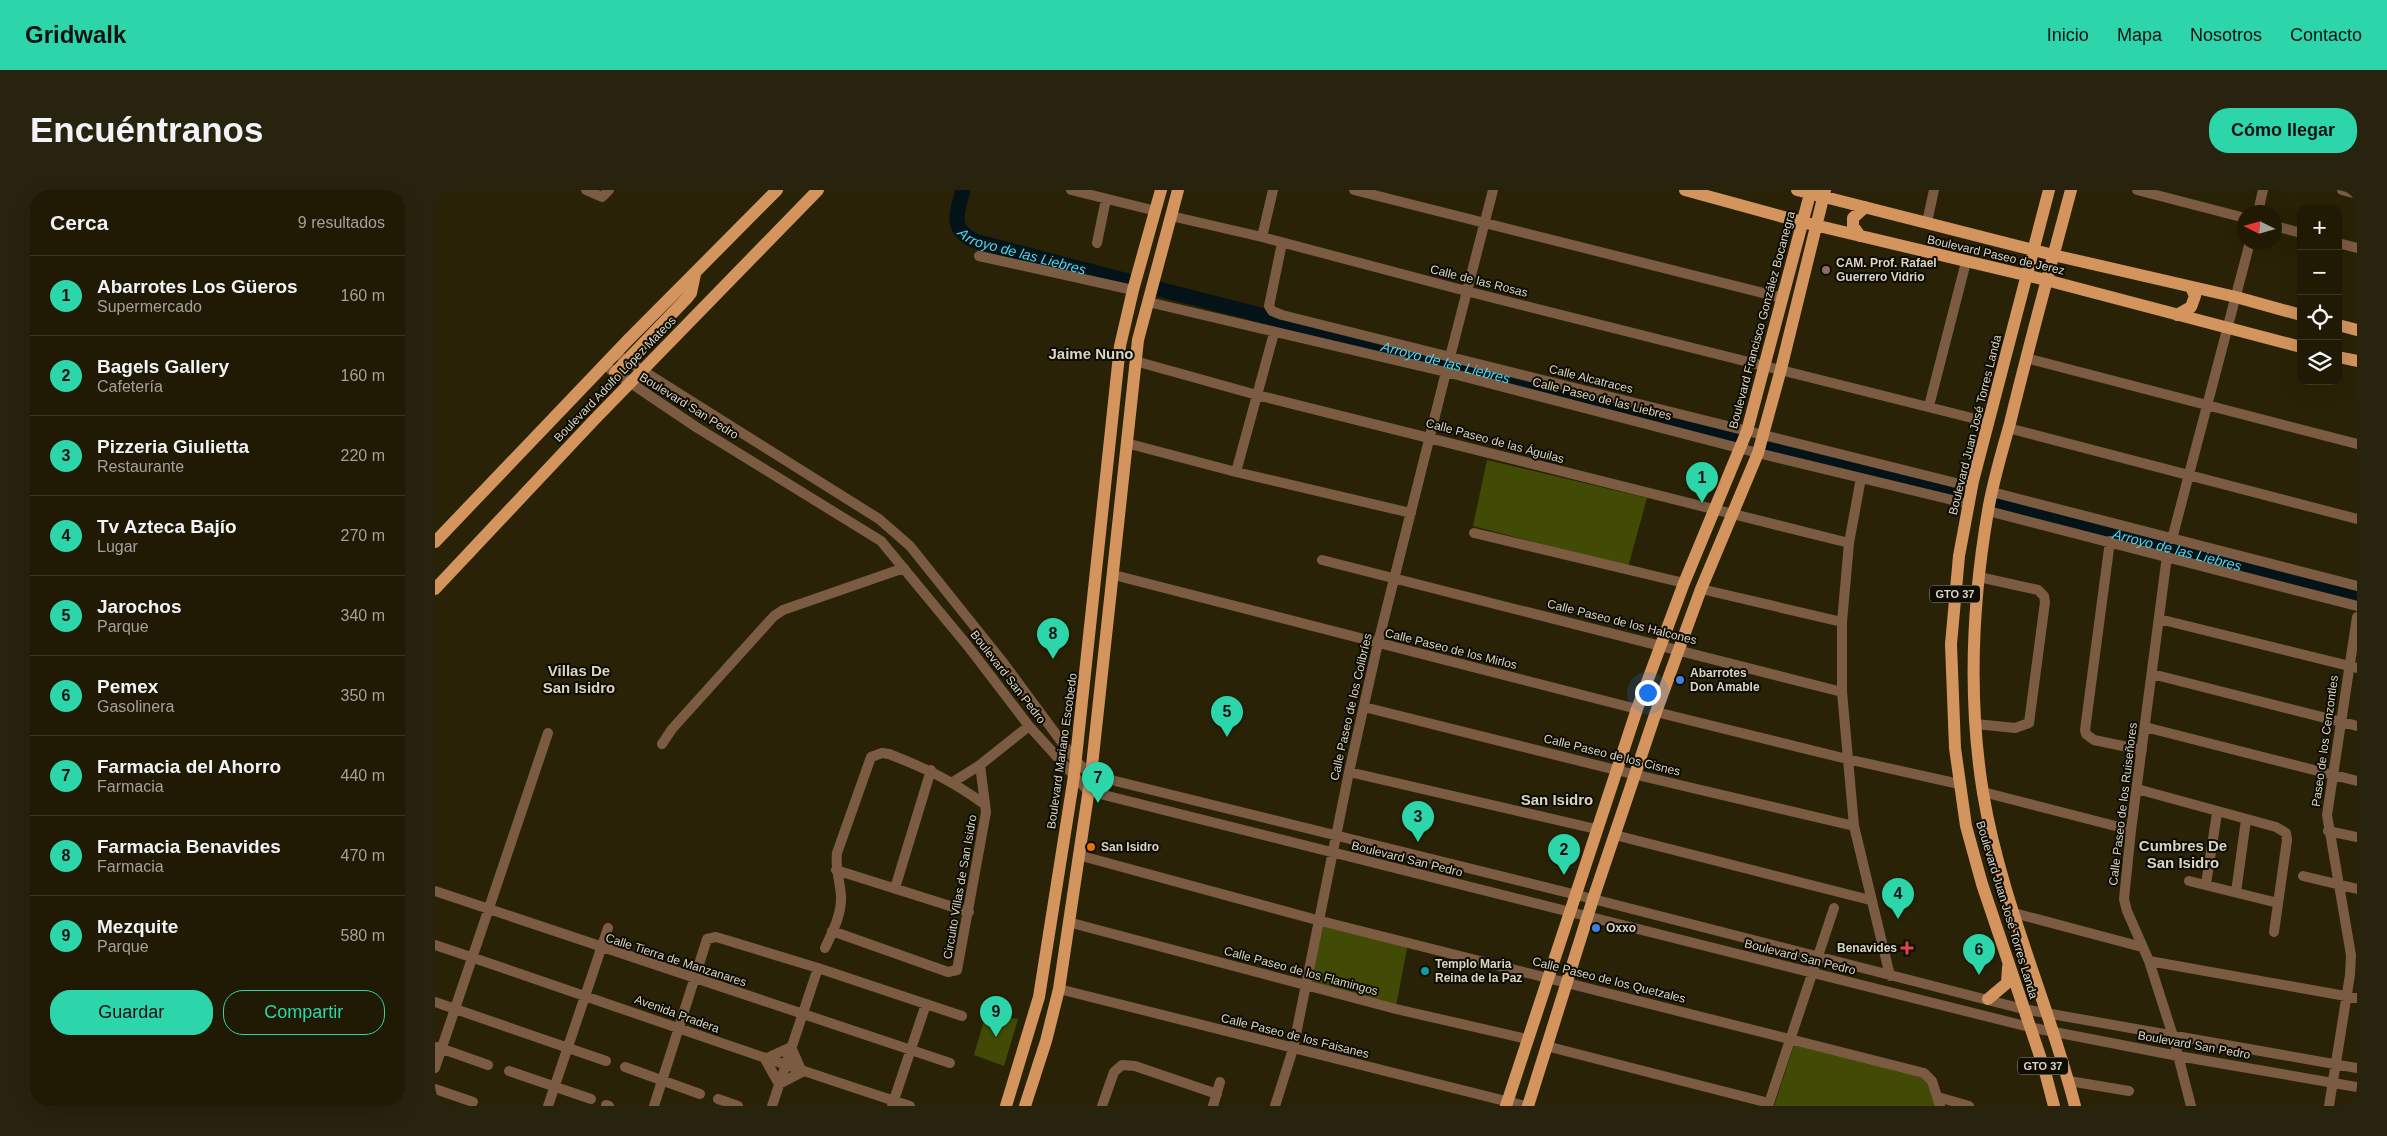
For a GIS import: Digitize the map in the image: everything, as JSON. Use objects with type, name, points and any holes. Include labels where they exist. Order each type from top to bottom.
[{"type":"main road","name":"Boulevard Adolfo López Mateos","points":[[435,542],[610,369],[615,354],[777,190]]},
{"type":"main road","name":"Boulevard Adolfo López Mateos","points":[[435,589],[643,369],[817,190]]},
{"type":"main road","name":"Boulevard Mariano Escobedo","points":[[1006,1106],[1039,997],[1074,776],[1121,339],[1161,190]]},
{"type":"main road","points":[[1025,1106],[1046,1041],[1059,989],[1091,775],[1114,575],[1135,361],[1148,302],[1178,190]]},
{"type":"main road","name":"Boulevard Paseo de Jerez","points":[[1685,190],[1816,226],[2046,280],[2297,346]]},
{"type":"main road","name":"Boulevard Paseo de Jerez","points":[[1797,190],[1824,194],[1865,207],[2053,255],[2236,297],[2297,314]]},
{"type":"main road","name":"Boulevard Juan José Torres Landa","points":[[2049,190],[1972,487],[1957,574],[1951,644],[1952,707],[1959,784],[1966,826],[1982,884],[2054,1106]]},
{"type":"main road","name":"Boulevard Juan José Torres Landa","points":[[2071,190],[1992,492],[1979,577],[1973,653],[1976,724],[1983,792],[2013,913],[2048,1014],[2075,1106]]},
{"type":"main road","name":"Boulevard Francisco González Bocanegra","points":[[1506,1104],[1616,770],[1660,644],[1713,509],[1747,431],[1810,192]]},
{"type":"main road","points":[[1526,1106],[1587,916],[1656,712],[1701,590],[1758,453],[1781,369],[1824,194]]},
{"type":"main road","points":[[1860,236],[1853,226],[1853,218],[1865,207]]},
{"type":"main road","points":[[610,369],[627,360],[691,293],[695,274]]},
{"type":"main road","points":[[2177,315],[2191,307],[2195,296],[2191,287]]},
{"type":"main road","points":[[2342,326],[2357,330]]},
{"type":"main road","points":[[2342,357],[2357,361]]},
{"type":"main road","points":[[1988,999],[2007,983],[2008,960]]},
{"type":"street","points":[[586,190],[605,194]]},
{"type":"street","points":[[1071,190],[1156,211]]},
{"type":"street","points":[[1262,237],[1273,190]]},
{"type":"street","points":[[1354,190],[1783,298]]},
{"type":"street","points":[[1450,357],[1493,190]]},
{"type":"street","points":[[1927,222],[1934,190]]},
{"type":"street","points":[[2137,190],[2237,216]]},
{"type":"street","points":[[2260,205],[2263,190]]},
{"type":"street","points":[[2342,190],[2357,194]]},
{"type":"street","points":[[1097,243],[1106,199]]},
{"type":"street","name":"Calle de las Rosas","points":[[1171,216],[1262,237],[1466,291],[1988,422]]},
{"type":"street","points":[[2282,228],[2297,232]]},
{"type":"street","name":"Calle Alcatraces","points":[[1282,243],[1269,299],[1269,306],[1272,310],[1450,357],[1972,487]]},
{"type":"street","points":[[2342,244],[2357,248]]},
{"type":"street","points":[[2172,539],[2248,250]]},
{"type":"street","points":[[979,256],[1133,290]]},
{"type":"street","points":[[1929,406],[1966,262]]},
{"type":"street","name":"Calle Paseo de las Liebres","points":[[1148,302],[1446,372],[1758,453],[1969,504]]},
{"type":"street","points":[[1236,472],[1274,333]]},
{"type":"street","name":"Boulevard San Pedro","points":[[615,354],[643,369],[893,529],[911,546],[1002,661],[1075,760],[1091,775],[1335,837],[1593,898],[1818,958],[2023,1009],[2357,1068]]},
{"type":"street","points":[[2026,358],[2357,444]]},
{"type":"street","name":"Calle Paseo de las Águilas","points":[[1135,361],[1257,395],[1849,543]]},
{"type":"street","name":"Boulevard San Pedro","points":[[610,369],[881,541],[967,645],[1029,726],[1088,791],[2029,1027],[2178,1056],[2357,1087]]},
{"type":"street","name":"Calle Paseo de los Colibríes","points":[[1275,1106],[1293,1049],[1317,920],[1349,772],[1394,577],[1446,372]]},
{"type":"street","points":[[2008,428],[2357,519]]},
{"type":"street","points":[[1126,443],[1236,472],[1411,513]]},
{"type":"street","points":[[1861,478],[1849,543],[1842,622],[1842,692],[1855,826],[1890,976]]},
{"type":"street","points":[[1992,492],[2357,586]]},
{"type":"street","points":[[1988,511],[2357,606]]},
{"type":"street","points":[[881,541],[893,529]]},
{"type":"street","points":[[1474,533],[1684,583]]},
{"type":"street","points":[[2110,541],[2085,730],[2086,734],[2094,740],[2142,750]]},
{"type":"street","name":"Calle Paseo de los Ruiseñores","points":[[2167,556],[2131,830],[2124,899],[2127,911],[2149,960],[2173,1036],[2191,1106]]},
{"type":"street","name":"Calle Paseo de los Halcones","points":[[1322,560],[1660,644],[1842,692]]},
{"type":"street","points":[[662,744],[672,729],[773,616],[783,610],[904,568]]},
{"type":"street","name":"Calle Paseo de los Mirlos","points":[[1114,575],[1637,709]]},
{"type":"street","points":[[1976,724],[2015,728],[2029,723],[2045,602],[2044,596],[2038,590],[1979,577]]},
{"type":"street","points":[[1701,590],[1842,622]]},
{"type":"street","name":"Paseo de los Cenzontles","points":[[2329,1106],[2335,1064],[2352,997],[2351,955],[2328,831],[2327,815],[2341,722],[2353,667],[2357,616]]},
{"type":"street","points":[[2159,619],[2353,667]]},
{"type":"street","points":[[2151,674],[2357,726]]},
{"type":"street","name":"Calle Paseo de los Cisnes","points":[[1364,706],[1636,775],[1855,826]]},
{"type":"street","points":[[1656,712],[1847,759],[1959,784]]},
{"type":"street","points":[[953,782],[980,765],[1029,726]]},
{"type":"street","points":[[2145,727],[2357,780]]},
{"type":"street","points":[[435,1068],[438,1048],[455,1009],[490,911],[548,733]]},
{"type":"street","name":"Circuito Villas de San Isidro","points":[[825,948],[832,931],[841,897],[836,870],[840,843],[871,757],[882,753],[889,754],[931,770],[953,782],[983,804],[986,812],[985,822],[957,970],[953,973],[832,931]]},
{"type":"street","points":[[980,765],[983,804]]},
{"type":"street","points":[[895,888],[931,770]]},
{"type":"street","points":[[1349,772],[1597,828]]},
{"type":"street","points":[[2137,789],[2217,813],[2276,827],[2286,833],[2287,840],[2275,932]]},
{"type":"street","points":[[1983,792],[2131,830]]},
{"type":"street","points":[[2206,884],[2217,813]]},
{"type":"street","points":[[2236,892],[2246,820]]},
{"type":"street","points":[[2328,831],[2357,837]]},
{"type":"street","points":[[1615,835],[1871,900]]},
{"type":"street","name":"Calle Paseo de los Quetzales","points":[[1078,855],[1317,920],[1790,1038],[1929,1076],[1939,1102]]},
{"type":"street","points":[[836,870],[969,912]]},
{"type":"street","points":[[2303,876],[2357,889]]},
{"type":"street","points":[[2189,880],[2279,904]]},
{"type":"street","name":"Calle Tierra de Manzanares","points":[[435,891],[490,911],[950,1063]]},
{"type":"street","points":[[1546,1046],[1768,1104],[1834,908]]},
{"type":"street","points":[[2013,913],[2142,947]]},
{"type":"street","name":"Calle Paseo de los Flamingos","points":[[1068,922],[1396,1009],[1527,1039]]},
{"type":"street","points":[[548,1106],[608,928]]},
{"type":"street","points":[[654,1106],[707,939],[716,937],[818,968],[961,1016]]},
{"type":"street","name":"Avenida Pradera","points":[[435,945],[679,1027],[893,1103],[911,1106]]},
{"type":"street","points":[[2149,960],[2352,997]]},
{"type":"street","points":[[772,1106],[818,968]]},
{"type":"street","points":[[1930,1003],[1934,986]]},
{"type":"street","name":"Calle Paseo de los Faisanes","points":[[1059,989],[1506,1104],[1526,1106]]},
{"type":"street","points":[[435,1002],[566,1049],[606,1061]]},
{"type":"street","points":[[893,1103],[926,1004]]},
{"type":"street","points":[[779,1084],[765,1059],[791,1047]]},
{"type":"street","points":[[779,1084],[802,1072],[791,1047]]},
{"type":"street","points":[[438,1048],[487,1065]]},
{"type":"street","points":[[1102,1106],[1114,1072],[1122,1065],[1135,1066],[1217,1094]]},
{"type":"street","points":[[625,1067],[700,1094]]},
{"type":"street","points":[[509,1071],[553,1088],[591,1099]]},
{"type":"street","points":[[2069,1081],[2129,1091]]},
{"type":"street","points":[[1213,1106],[1221,1082]]},
{"type":"street","points":[[435,1089],[473,1102]]},
{"type":"street","points":[[718,1099],[738,1106]]},
{"type":"street","points":[[1939,1102],[1969,1106]]},
{"type":"green space","points":[[1487,460],[1647,498],[1628,567],[1473,526]]},
{"type":"green space","points":[[1322,925],[1408,943],[1396,1006],[1309,982]]},
{"type":"green space","points":[[986,1014],[1018,1019],[1004,1066],[974,1055]]},
{"type":"green space","points":[[1794,1045],[1927,1078],[1937,1106],[1774,1106]]},
{"type":"waterway","name":"Arroyo de las Liebres","points":[[963,190],[957,213],[958,226],[961,231],[975,241],[1128,281]]},
{"type":"waterway","name":"Arroyo de las Liebres","points":[[1159,289],[1733,436]]},
{"type":"waterway","name":"Arroyo de las Liebres","points":[[1771,446],[1962,495]]},
{"type":"waterway","name":"Arroyo de las Liebres","points":[[1998,504],[2357,596]]},
{"type":"place","name":"CAM. Prof. Rafael Guerrero Vidrio","points":[[1826,270]]},
{"type":"place","name":"Abarrotes Los Güeros","points":[[1702,503]]},
{"type":"place","name":"Farmacia Benavides","points":[[1053,659]]},
{"type":"place","name":"Abarrotes Don Amable","points":[[1680,680]]},
{"type":"place","name":"Jarochos","points":[[1227,737]]},
{"type":"place","name":"Farmacia del Ahorro","points":[[1098,803]]},
{"type":"place","name":"Pizzeria Giulietta","points":[[1418,842]]},
{"type":"place","name":"San Isidro","points":[[1091,847]]},
{"type":"place","name":"Bagels Gallery","points":[[1564,875]]},
{"type":"place","name":"Tv Azteca Bajío","points":[[1898,919]]},
{"type":"place","name":"Oxxo","points":[[1596,928]]},
{"type":"place","name":"Benavides","points":[[1907,948]]},
{"type":"place","name":"Templo Maria Reina de la Paz","points":[[1425,971]]},
{"type":"place","name":"Pemex","points":[[1979,975]]},
{"type":"place","name":"Mezquite","points":[[996,1037]]},
{"type":"district","name":"Jaime Nuno","points":[[1091,353]]},
{"type":"district","name":"Villas De San Isidro","points":[[579,678]]},
{"type":"district","name":"San Isidro","points":[[1557,799]]},
{"type":"district","name":"Cumbres De San Isidro","points":[[2183,854]]}]
